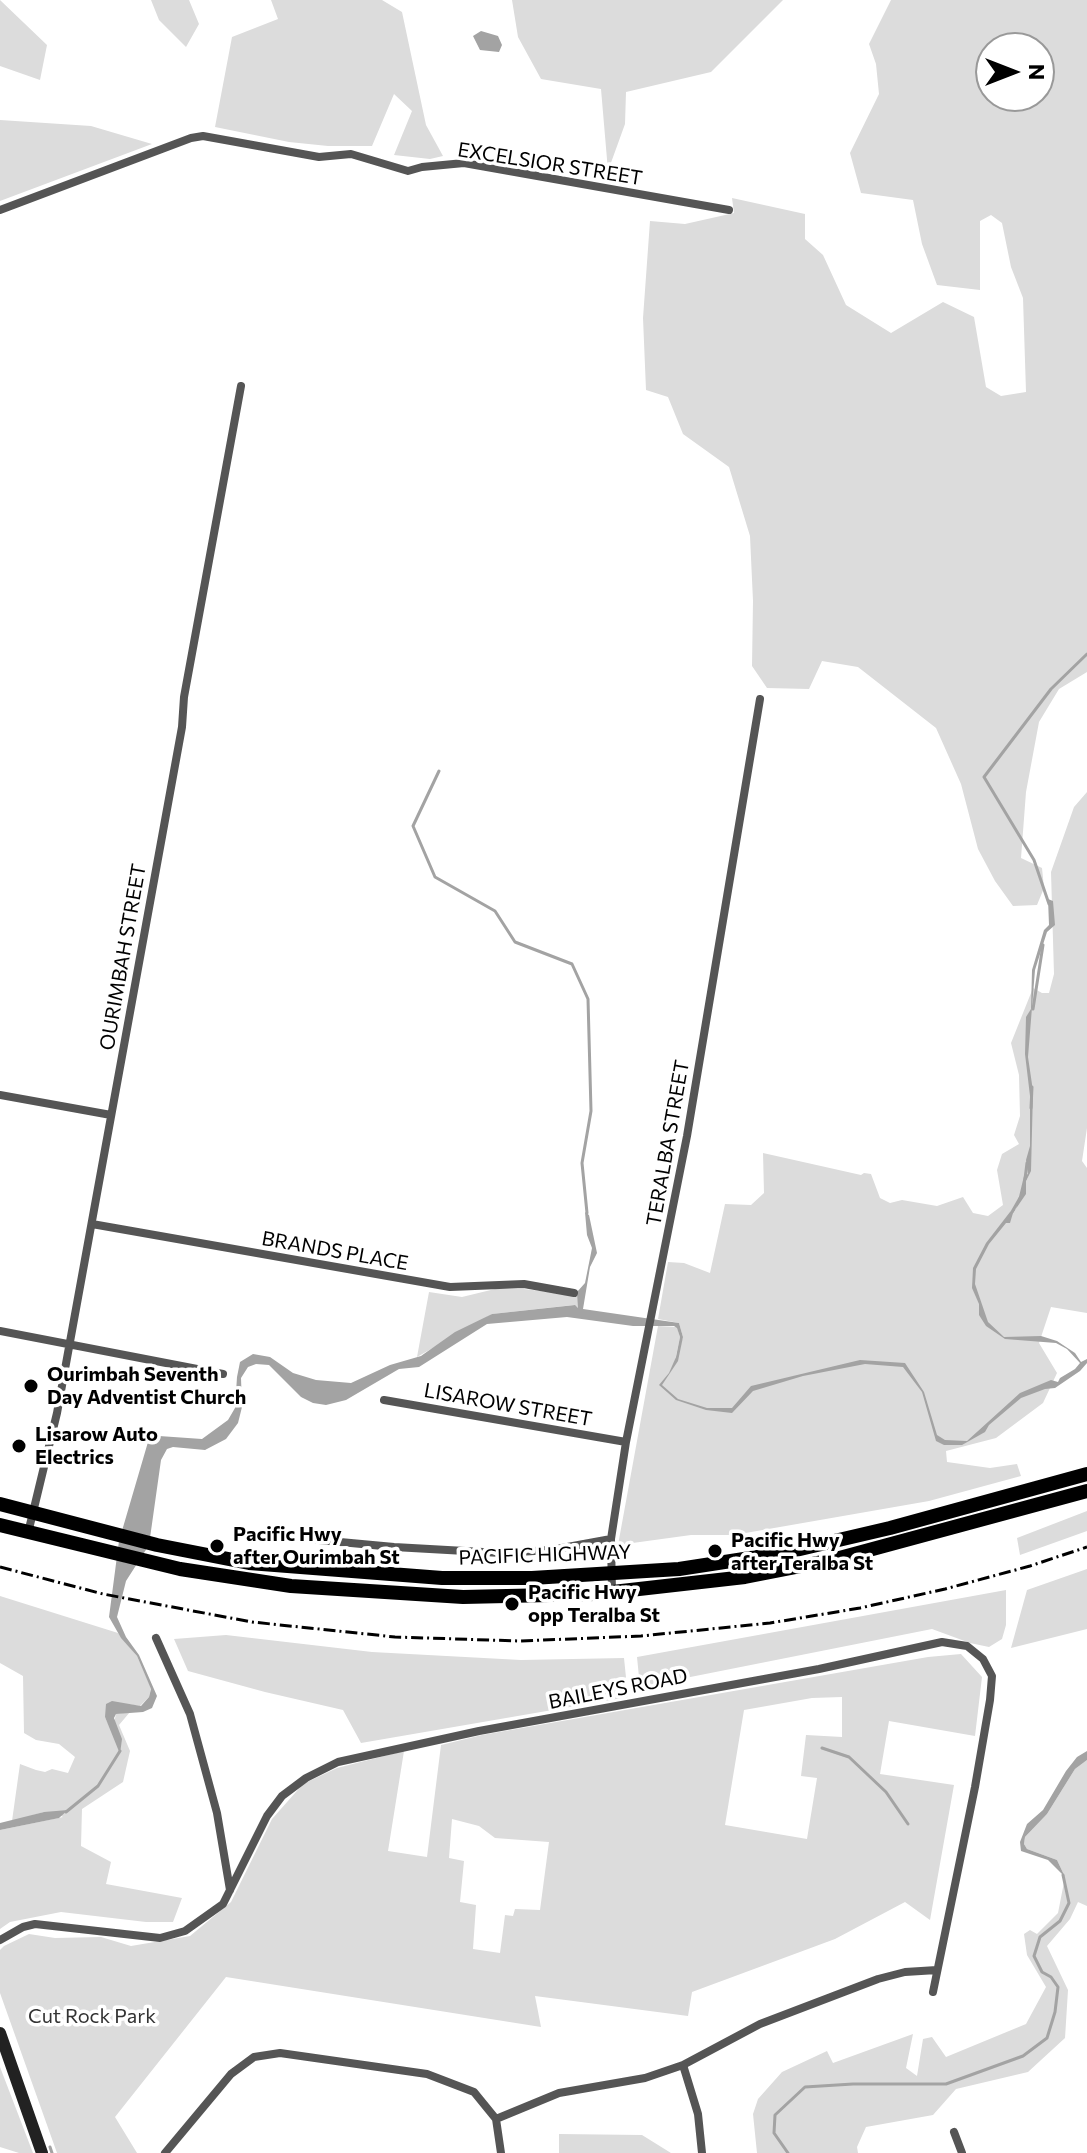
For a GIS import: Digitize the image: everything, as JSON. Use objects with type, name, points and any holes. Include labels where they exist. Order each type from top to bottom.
[{"type":"main road","name":"PACIFIC HIGHWAY","points":[[0,1504],[110,1534],[249,1563],[442,1578],[612,1574],[679,1569],[783,1553],[890,1528],[1087,1474]]},
{"type":"main road","name":"PACIFIC HIGHWAY","points":[[0,1525],[155,1564],[265,1583],[378,1594],[463,1597],[612,1593],[745,1577],[832,1560],[1087,1491]]},
{"type":"street","name":"EXCELSIOR STREET","points":[[0,210],[203,136],[319,157],[351,154],[408,171],[464,163],[729,210]]},
{"type":"street","name":"OURIMBAH STREET","points":[[28,1533],[70,1345],[241,386]]},
{"type":"street","name":"TERALBA STREET","points":[[612,1593],[611,1539],[626,1442],[687,1136],[760,699]]},
{"type":"street","points":[[0,1095],[111,1115]]},
{"type":"street","name":"BRANDS PLACE","points":[[92,1224],[450,1287],[524,1284],[574,1293]]},
{"type":"street","points":[[0,1331],[223,1374]]},
{"type":"street","name":"LISAROW STREET","points":[[384,1400],[626,1442]]},
{"type":"street","name":"PACIFIC HIGHWAY","points":[[243,1533],[501,1553],[551,1550],[611,1539]]},
{"type":"street","points":[[156,1638],[190,1714],[217,1813],[230,1891]]},
{"type":"street","name":"BAILEYS ROAD","points":[[0,1940],[35,1924],[160,1938],[185,1931],[223,1904],[267,1816],[282,1796],[306,1778],[338,1762],[479,1731],[819,1669],[942,1642],[967,1646],[983,1659],[992,1676],[975,1787],[933,1992]]},
{"type":"street","points":[[496,2119],[559,2093],[645,2078],[683,2065],[760,2024],[878,1979],[905,1972],[937,1970]]},
{"type":"street","points":[[0,2033],[42,2153]]},
{"type":"street","points":[[165,2153],[231,2074],[254,2057],[280,2053],[427,2074],[474,2092],[496,2119],[501,2153]]},
{"type":"street","points":[[683,2065],[698,2114],[702,2153]]},
{"type":"street","points":[[954,2132],[962,2153]]},
{"type":"green space","points":[[0,0],[47,45],[40,80],[0,66]]},
{"type":"green space","points":[[151,0],[189,0],[199,24],[186,47],[159,20]]},
{"type":"green space","points":[[271,0],[382,0],[402,12],[426,125],[443,156],[430,159],[394,155],[412,111],[394,94],[372,146],[289,142],[215,127],[232,37],[278,19]]},
{"type":"green space","points":[[512,0],[783,0],[711,72],[626,92],[625,124],[608,171],[601,89],[541,79],[518,37]]},
{"type":"green space","points":[[891,0],[1087,0],[1087,672],[1059,689],[1039,722],[1026,792],[1021,858],[1042,868],[1044,888],[1037,905],[1013,906],[995,881],[978,849],[961,784],[936,728],[858,667],[822,661],[809,689],[767,688],[752,666],[750,536],[729,467],[683,434],[668,397],[646,390],[643,318],[650,221],[685,224],[734,213],[732,198],[805,214],[805,239],[823,255],[846,305],[891,333],[943,302],[974,317],[986,387],[1001,396],[1026,392],[1023,298],[1011,267],[1002,223],[991,215],[980,221],[980,290],[937,285],[922,244],[913,200],[861,193],[850,153],[879,94],[876,64],[869,44]]},
{"type":"green space","points":[[0,120],[91,126],[152,144],[0,201]]},
{"type":"green space","points":[[1087,792],[1087,1128],[1082,1161],[1087,1168],[1087,1313],[1051,1307],[1039,1343],[1057,1373],[1043,1403],[996,1438],[946,1451],[947,1462],[990,1468],[1017,1464],[1021,1476],[929,1501],[734,1535],[691,1535],[618,1545],[658,1326],[677,1327],[680,1337],[675,1361],[683,1337],[679,1323],[658,1319],[668,1262],[684,1263],[710,1273],[725,1204],[751,1205],[764,1193],[763,1153],[861,1175],[871,1174],[880,1198],[890,1203],[902,1200],[937,1206],[963,1197],[973,1213],[988,1216],[1003,1205],[997,1170],[1002,1154],[1019,1144],[1014,1135],[1020,1116],[1019,1075],[1011,1043],[1033,988],[1049,993],[1054,974],[1051,872],[1074,807]]},
{"type":"green space","points":[[495,1289],[583,1296],[580,1310],[574,1305],[492,1314],[417,1357],[429,1292],[462,1297]]},
{"type":"green space","points":[[1087,1511],[1087,1531],[1020,1555],[1017,1538]]},
{"type":"green space","points":[[1087,1569],[1087,1629],[1011,1648],[1027,1590]]},
{"type":"green space","points":[[1006,1590],[1006,1625],[1002,1639],[989,1647],[932,1629],[640,1687],[637,1657]]},
{"type":"green space","points":[[0,1596],[118,1633],[137,1656],[151,1688],[149,1697],[140,1706],[127,1704],[105,1717],[112,1732],[116,1714],[130,1712],[119,1725],[130,1751],[123,1782],[82,1809],[81,1846],[111,1862],[106,1884],[182,1898],[173,1922],[146,1922],[61,1912],[10,1922],[0,1929],[0,1830],[63,1817],[54,1812],[44,1812],[12,1821],[20,1764],[45,1772],[52,1769],[68,1773],[75,1757],[59,1744],[36,1740],[24,1733],[23,1676],[0,1663]]},
{"type":"green space","points":[[226,1635],[372,1652],[521,1660],[624,1658],[628,1697],[361,1743],[343,1710],[188,1671],[174,1639]]},
{"type":"green space","name":"Cut Rock Park","points":[[961,1654],[982,1677],[975,1736],[889,1721],[880,1774],[954,1785],[930,1920],[905,1902],[835,1939],[692,1992],[688,2016],[535,1996],[541,2027],[226,1977],[115,2117],[137,2153],[57,2153],[0,1993],[0,1950],[4,1946],[29,1934],[55,1938],[101,1937],[131,1946],[190,1936],[231,1902],[272,1819],[303,1784],[337,1768],[404,1751],[388,1851],[427,1857],[441,1745],[482,1735],[928,1657]],"holes":[[[842,1697],[842,1737],[806,1735],[801,1776],[817,1778],[807,1839],[725,1825],[744,1710],[812,1698]],[[452,1819],[479,1826],[495,1838],[549,1842],[540,1910],[515,1909],[513,1916],[505,1915],[500,1953],[473,1949],[476,1905],[460,1902],[464,1861],[449,1858]]]},
{"type":"green space","points":[[1087,1760],[1087,1906],[1078,1902],[1070,1919],[1047,1946],[1068,1990],[1065,2038],[1028,2072],[956,2089],[933,2115],[866,2127],[857,2147],[858,2153],[757,2153],[753,2114],[758,2099],[782,2072],[827,2051],[833,2063],[913,2034],[906,2068],[917,2076],[923,2039],[932,2037],[946,2057],[1026,2024],[1046,1987],[1027,1955],[1024,1934],[1030,1930],[1037,1934],[1058,1913],[1065,1877],[1057,1860],[1027,1849],[1025,1837],[1047,1814],[1075,1769]]},
{"type":"green space","points":[[0,2067],[33,2153],[19,2153],[0,2147]]},
{"type":"green space","points":[[559,2134],[642,2135],[671,2153],[559,2153]]},
{"type":"shaded area","points":[[481,31],[498,36],[502,45],[499,52],[480,50],[473,36]]},
{"type":"shaded area","points":[[1048,899],[1053,901],[1055,925],[1047,932],[1035,970],[1028,1057],[1033,1091],[1031,1171],[1026,1181],[1026,1194],[1016,1208],[1024,1176],[1028,1174],[1026,1160],[1030,1146],[1026,1017],[1031,1009],[1032,970],[1044,930],[1049,925]]},
{"type":"shaded area","points":[[1016,1209],[1010,1223],[1006,1223],[989,1244],[976,1269],[975,1284],[988,1322],[1004,1337],[1041,1336],[1057,1341],[1075,1353],[1081,1362],[1087,1359],[1087,1363],[1055,1388],[1021,1398],[985,1432],[962,1445],[944,1445],[936,1441],[922,1392],[903,1367],[865,1364],[803,1376],[753,1391],[732,1413],[706,1410],[676,1400],[659,1385],[676,1357],[680,1337],[674,1326],[633,1326],[567,1317],[487,1324],[419,1367],[399,1369],[346,1400],[326,1405],[301,1397],[269,1365],[248,1367],[241,1378],[242,1407],[238,1423],[226,1439],[205,1450],[173,1447],[167,1449],[161,1460],[149,1545],[126,1581],[117,1617],[139,1655],[157,1696],[152,1708],[143,1712],[116,1714],[114,1718],[122,1739],[120,1754],[105,1717],[106,1704],[112,1701],[141,1706],[151,1689],[137,1656],[121,1638],[109,1617],[119,1541],[148,1442],[159,1436],[202,1439],[228,1420],[235,1408],[240,1362],[253,1354],[270,1357],[293,1373],[316,1380],[351,1383],[390,1365],[421,1356],[455,1332],[492,1314],[575,1305],[578,1308],[577,1292],[585,1283],[592,1248],[587,1235],[585,1212],[589,1215],[597,1253],[590,1267],[583,1309],[679,1323],[683,1337],[678,1361],[662,1385],[678,1399],[707,1408],[732,1408],[751,1386],[860,1360],[905,1363],[924,1392],[937,1435],[945,1440],[967,1441],[1020,1393],[1051,1380],[1058,1382],[1080,1363],[1067,1349],[1056,1343],[1005,1339],[986,1326],[979,1315],[979,1304],[972,1288],[973,1268],[986,1243],[1010,1212]]},
{"type":"shaded area","points":[[1087,1751],[1087,1760],[1075,1769],[1047,1814],[1025,1837],[1027,1849],[1057,1860],[1065,1877],[1048,1860],[1021,1851],[1020,1842],[1027,1824],[1043,1810],[1066,1771],[1077,1757]]},
{"type":"shaded area","points":[[68,1810],[59,1818],[0,1830],[0,1823],[44,1812]]},
{"type":"waterway","points":[[1049,904],[1034,860],[984,777],[1051,689],[1087,654]]},
{"type":"waterway","points":[[439,771],[413,826],[435,877],[495,911],[515,942],[572,964],[588,999],[591,1111],[582,1163],[587,1213]]},
{"type":"waterway","points":[[1033,1009],[1043,945]]},
{"type":"waterway","points":[[1031,1108],[1032,1087]]},
{"type":"waterway","points":[[1025,1179],[1027,1163]]},
{"type":"waterway","points":[[1012,1212],[1020,1198]]},
{"type":"waterway","points":[[822,1748],[849,1757],[886,1792],[908,1824]]},
{"type":"waterway","points":[[66,1812],[98,1786],[120,1751]]},
{"type":"waterway","points":[[788,2153],[774,2133],[775,2115],[805,2087],[946,2084],[1023,2056],[1047,2038],[1058,1987],[1051,1977],[1042,1972],[1034,1956],[1040,1937],[1060,1921],[1069,1903],[1063,1875]]},
{"type":"waterway","points":[[50,2147],[52,2153]]},
{"type":"railway","points":[[0,1567],[103,1594],[252,1622],[395,1637],[520,1641],[641,1636],[770,1623],[860,1608],[945,1589],[1087,1547]]},
{"type":"place","name":"Ourimbah Seventh Day Adventist Church","points":[[31,1386]]},
{"type":"place","name":"Lisarow Auto Electrics","points":[[19,1446]]},
{"type":"place","name":"Pacific Hwy after Ourimbah St","points":[[217,1546]]},
{"type":"place","name":"Pacific Hwy after Teralba St","points":[[715,1551]]},
{"type":"place","name":"Pacific Hwy opp Teralba St","points":[[512,1604]]}]
